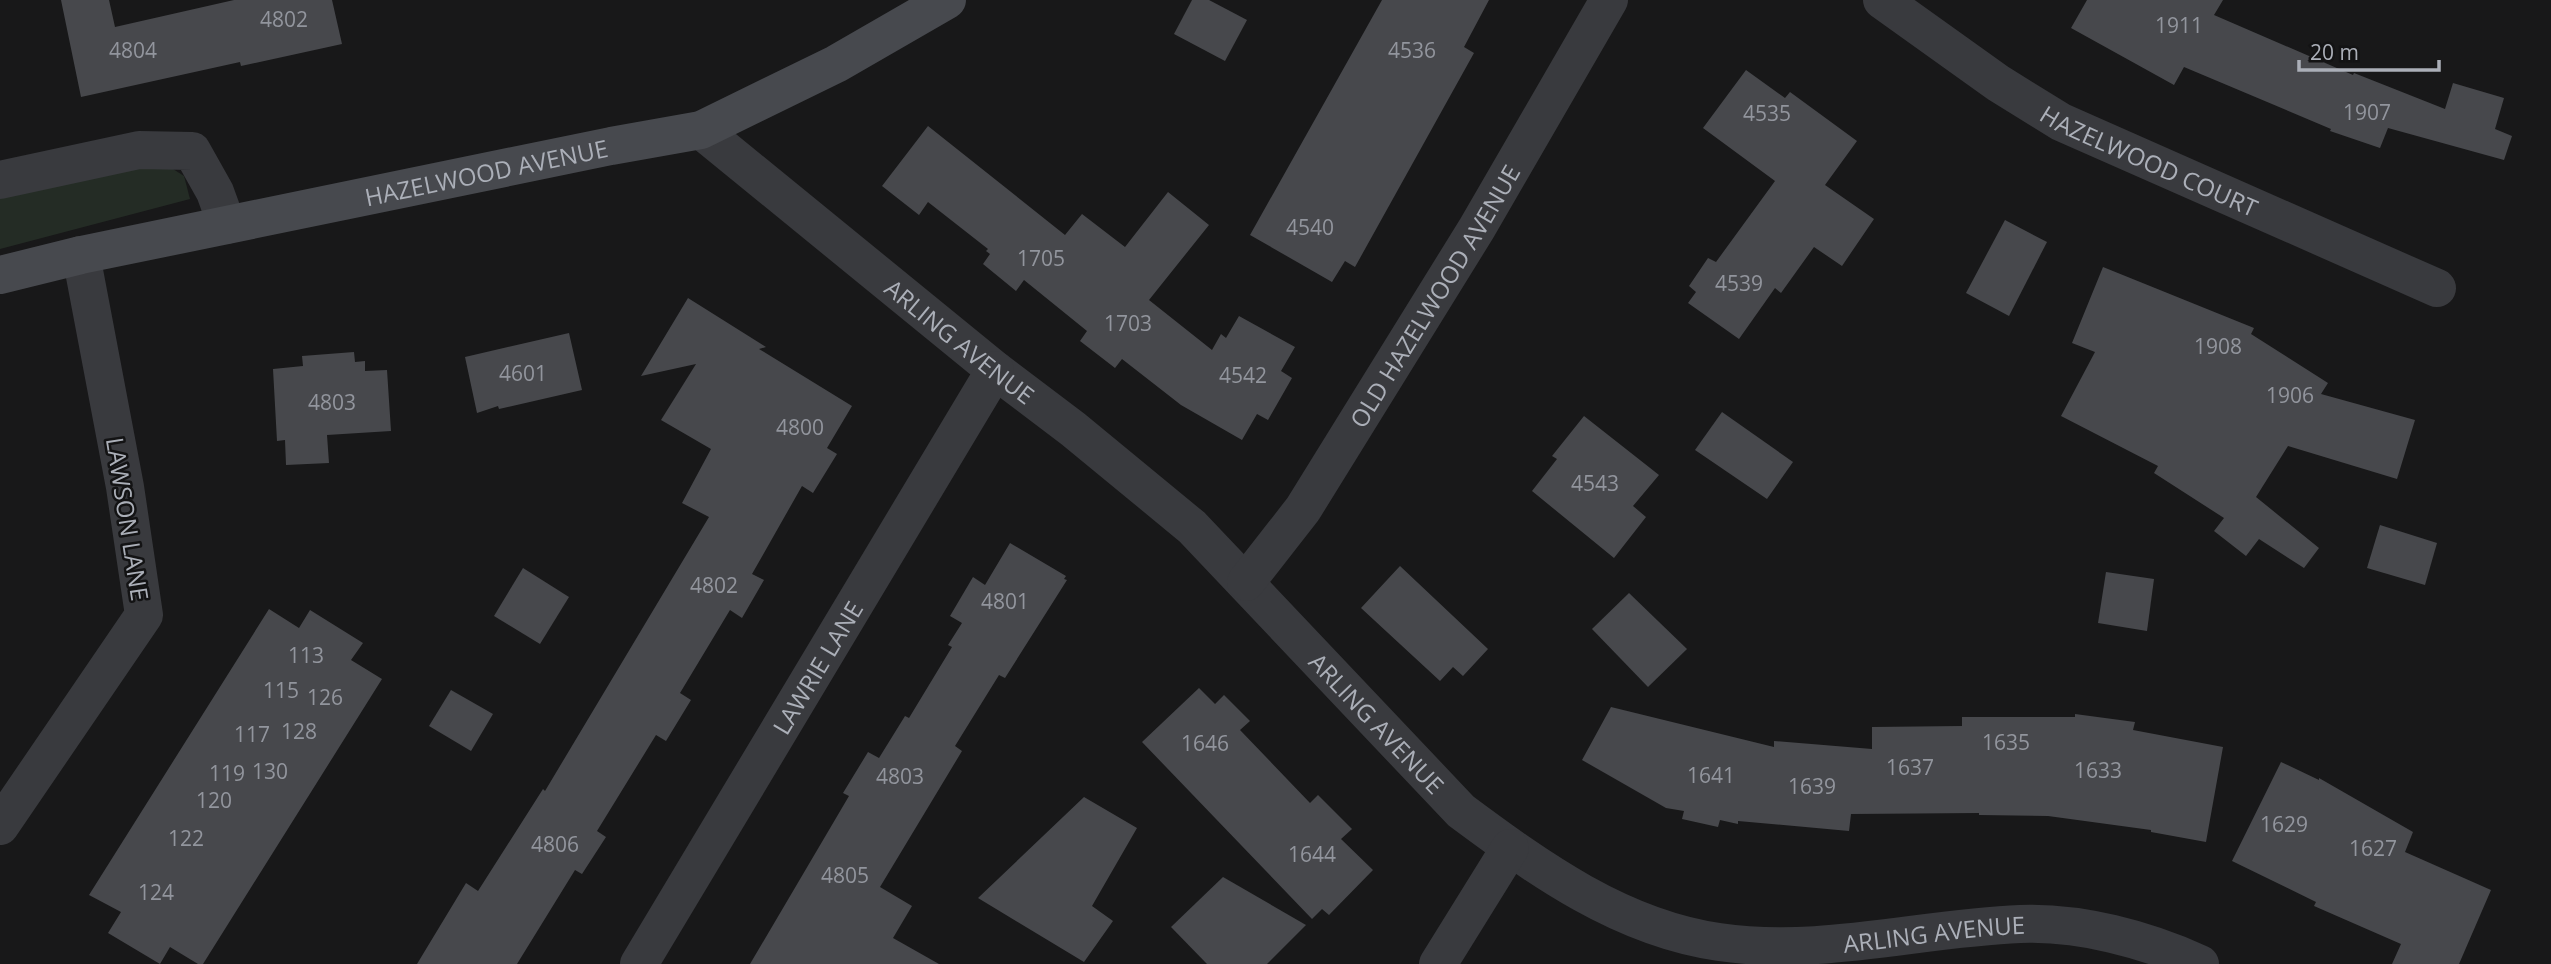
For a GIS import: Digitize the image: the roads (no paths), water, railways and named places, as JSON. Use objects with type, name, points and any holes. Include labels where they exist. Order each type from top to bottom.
[{"type":"street","name":"HAZELWOOD AVENUE","points":[[0,275],[81,255],[611,146],[701,130],[836,64],[947,0]]},
{"type":"street","name":"OLD HAZELWOOD AVENUE","points":[[1245,582],[1310,497],[1477,228],[1609,0]]},
{"type":"street","name":"HAZELWOOD COURT","points":[[1882,0],[1998,83],[2061,122],[2437,288]]},
{"type":"street","name":"ARLING AVENUE","points":[[701,130],[1192,527],[1461,811],[1510,848],[1576,889],[1632,919],[1682,935],[1720,942],[1760,946],[1823,944],[2022,924],[2074,927],[2126,938],[2176,953],[2200,964]]},
{"type":"street","points":[[0,180],[139,150],[192,151],[215,192],[227,225]]},
{"type":"street","name":"LAWSON LANE","points":[[0,826],[144,615],[125,487],[81,255]]},
{"type":"street","name":"LAWRIE LANE","points":[[639,964],[995,370]]},
{"type":"street","points":[[1438,964],[1510,848]]}]
